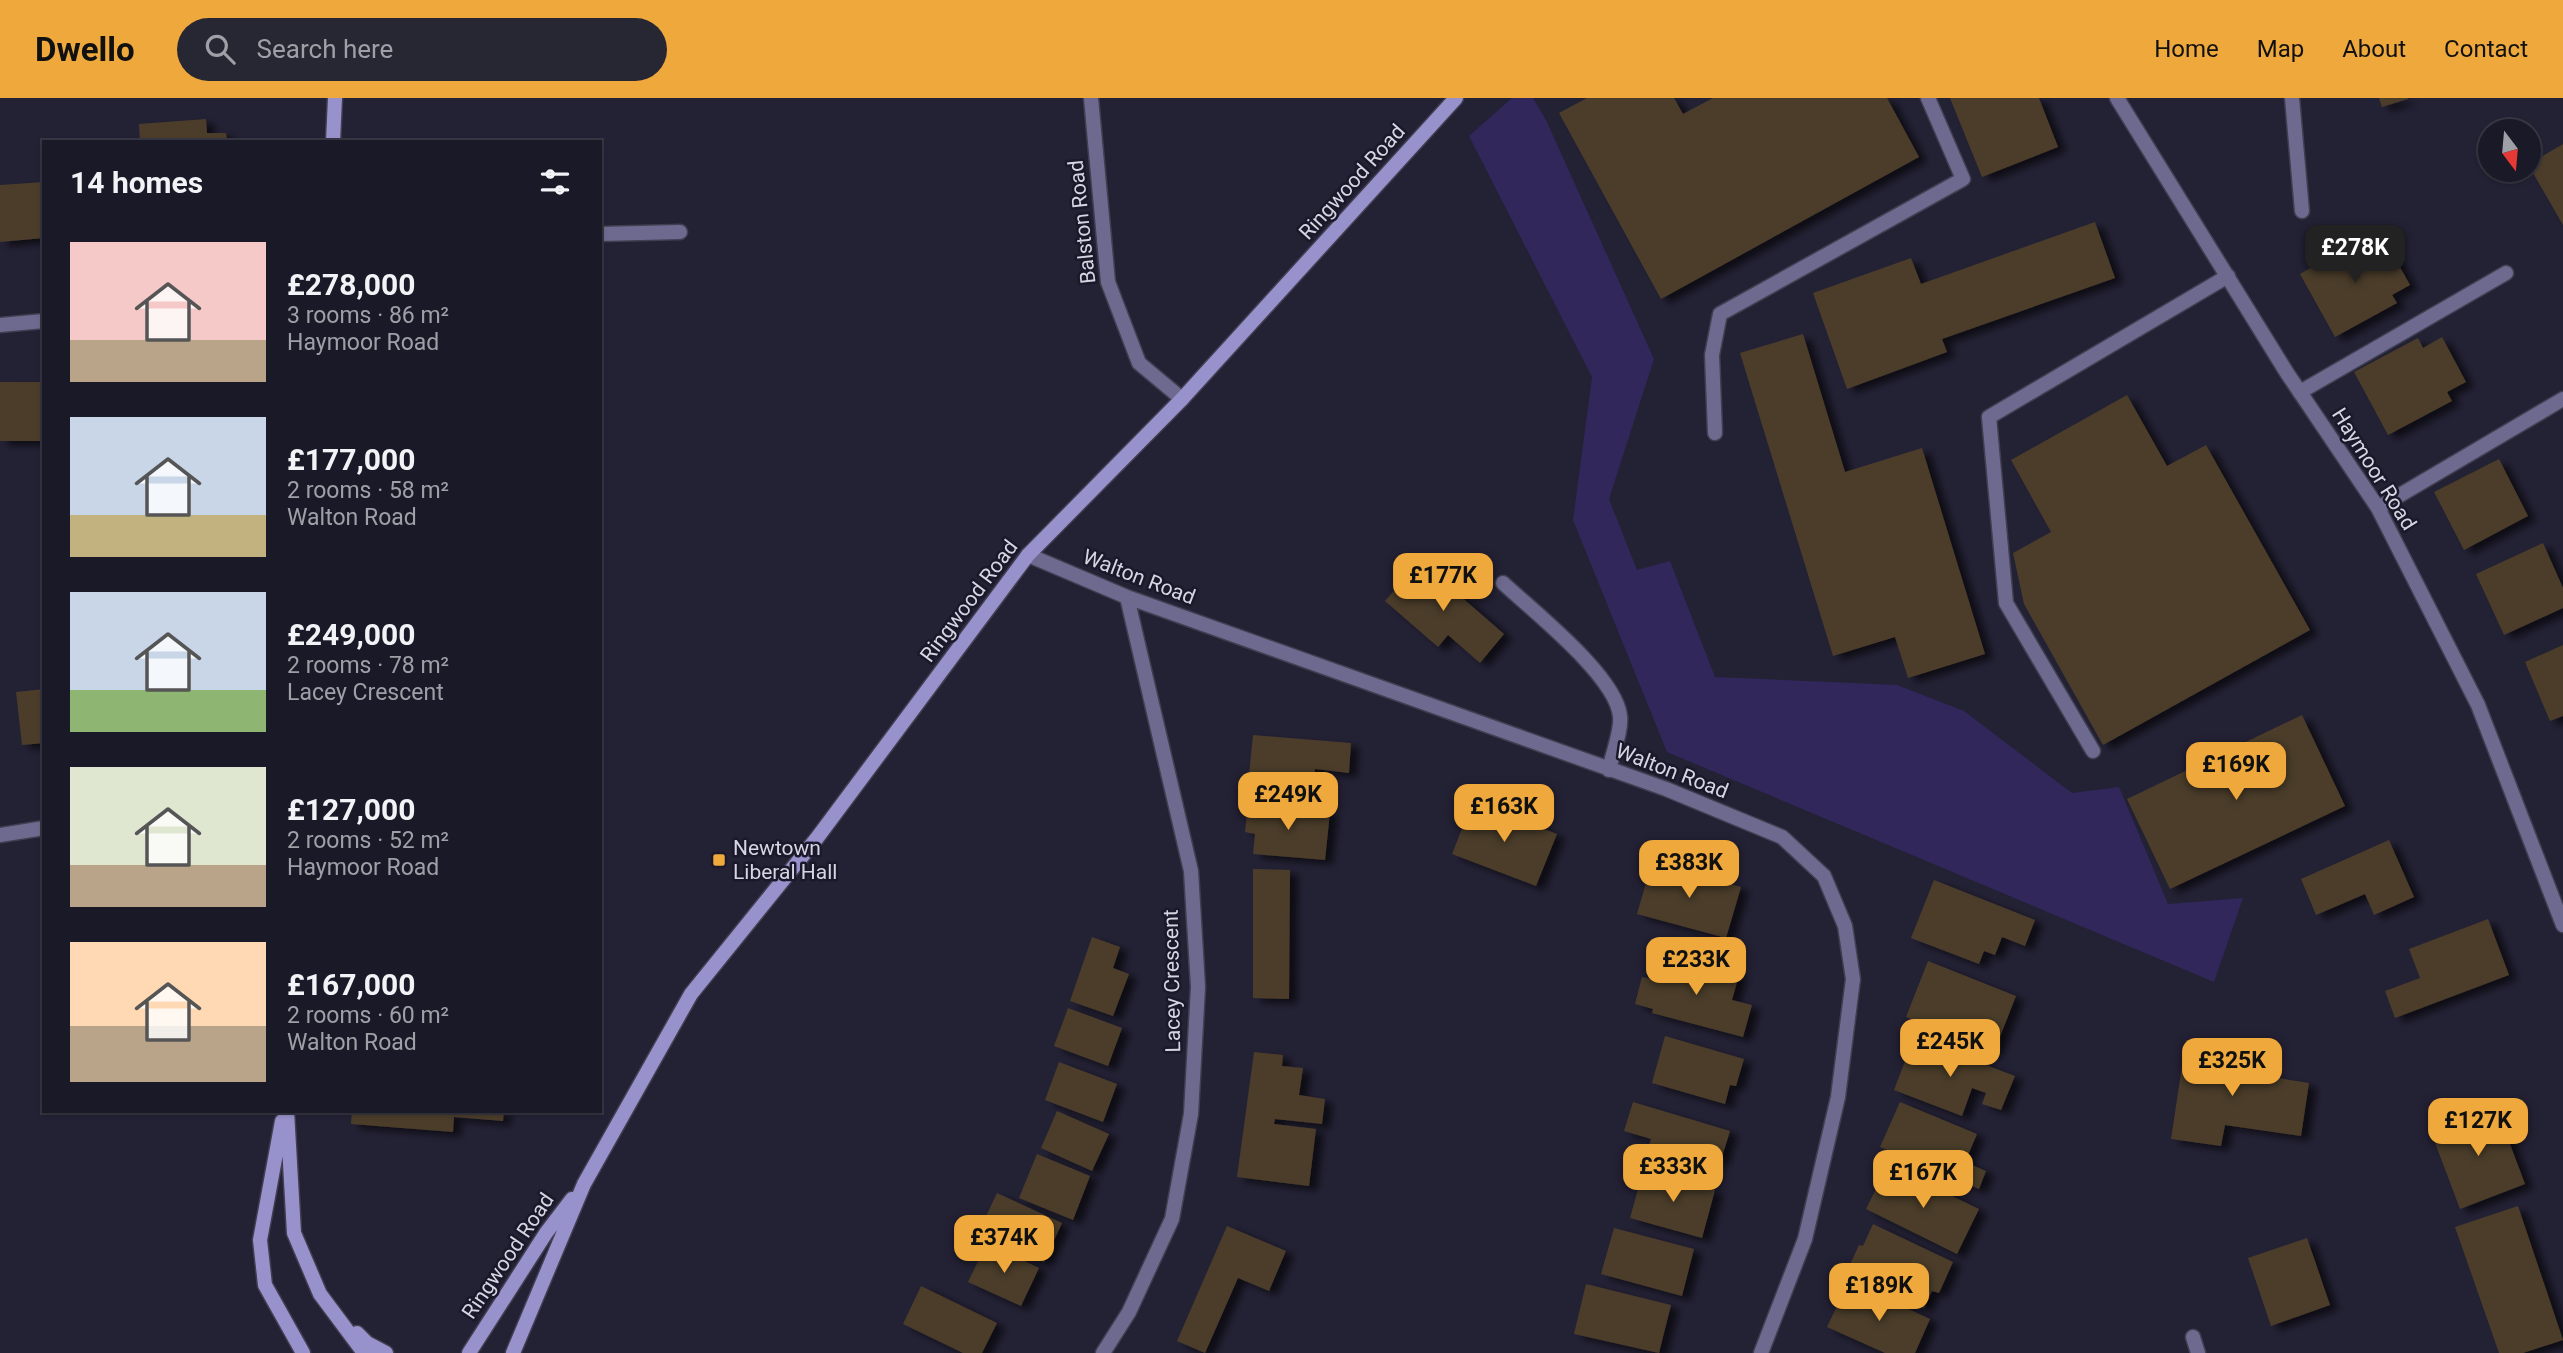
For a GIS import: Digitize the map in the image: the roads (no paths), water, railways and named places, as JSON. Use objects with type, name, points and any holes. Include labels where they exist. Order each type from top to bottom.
[{"type":"main road","points":[[333,140],[335,98]]},
{"type":"main road","name":"Ringwood Road","points":[[513,1353],[583,1184],[691,994],[817,838],[1028,555],[1182,399],[1457,98]]},
{"type":"main road","points":[[285,1113],[294,1233],[320,1294],[364,1353]]},
{"type":"main road","points":[[285,1113],[260,1240],[265,1285],[303,1353]]},
{"type":"main road","name":"Ringwood Road","points":[[469,1353],[545,1233],[583,1184]]},
{"type":"main road","points":[[320,1294],[367,1343],[386,1353]]},
{"type":"main road","points":[[504,1353],[538,1294]]},
{"type":"street","name":"Balston Road","points":[[1091,98],[1108,282],[1139,363],[1182,399]]},
{"type":"street","points":[[1715,433],[1712,355],[1720,314],[1964,179],[1928,98]]},
{"type":"street","name":"Haymoor Road","points":[[2117,98],[2300,392],[2378,508],[2479,705],[2563,925]]},
{"type":"street","points":[[2292,98],[2302,211]]},
{"type":"street","points":[[602,234],[680,232]]},
{"type":"street","points":[[2300,392],[2506,273]]},
{"type":"street","points":[[2093,751],[2006,603],[1989,417],[2228,276]]},
{"type":"street","points":[[0,325],[42,321]]},
{"type":"street","points":[[2378,508],[2563,399]]},
{"type":"street","name":"Walton Road","points":[[1028,555],[1127,597],[1666,789],[1782,837],[1824,876],[1845,926],[1853,979],[1838,1097],[1805,1239],[1760,1353]]},
{"type":"street","points":[[1503,583],[1591,665],[1615,697],[1621,718],[1609,770]]},
{"type":"street","name":"Lacey Crescent","points":[[1103,1353],[1129,1312],[1172,1219],[1191,1114],[1198,987],[1191,871],[1127,597]]},
{"type":"street","points":[[0,835],[42,828]]},
{"type":"street","points":[[2193,1337],[2198,1353]]},
{"type":"place","name":"Newtown Liberal Hall","points":[[719,860]]}]
